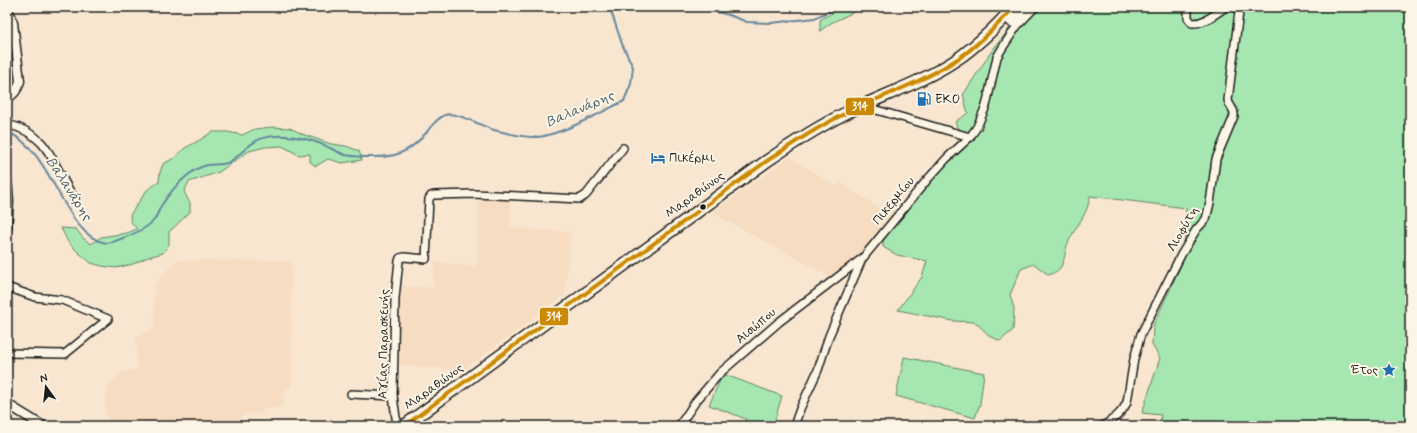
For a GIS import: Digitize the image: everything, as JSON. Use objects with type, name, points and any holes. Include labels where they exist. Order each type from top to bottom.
[{"type":"main road","name":"Μαραθώνος","points":[[404,426],[764,163],[800,139],[830,122],[914,83],[948,64],[986,36],[1014,7]]},
{"type":"main road","name":"Μαραθώνος","points":[[416,426],[768,169],[816,137],[922,87],[959,66],[991,42],[1024,7]]},
{"type":"street","points":[[7,7],[13,23],[20,80],[18,90],[7,98]]},
{"type":"street","name":"Πικερμίου","points":[[794,426],[818,370],[829,336],[845,296],[862,259],[927,180],[947,158],[970,137],[977,127],[982,118],[997,57],[1002,47],[1017,26],[1035,7]]},
{"type":"street","points":[[1188,7],[1188,18],[1195,23],[1203,21],[1226,7]]},
{"type":"street","name":"Λιοφύτη","points":[[1103,426],[1114,419],[1124,408],[1127,402],[1134,359],[1141,334],[1181,255],[1196,230],[1206,219],[1210,203],[1216,159],[1234,116],[1234,109],[1228,103],[1228,100],[1237,34],[1239,12],[1237,7]]},
{"type":"street","points":[[873,109],[970,137]]},
{"type":"street","points":[[7,124],[26,131],[41,142],[55,161],[67,188],[75,199]]},
{"type":"street","name":"Αγίας Παρασκευής","points":[[400,426],[396,418],[393,396],[395,298],[399,262],[400,258],[404,257],[426,258],[429,199],[432,195],[475,194],[580,199],[586,195],[623,148]]},
{"type":"street","points":[[7,180],[9,201],[7,228]]},
{"type":"street","name":"Αισώπου","points":[[679,426],[696,401],[720,373],[779,322],[862,259]]},
{"type":"street","points":[[7,287],[35,297],[62,300],[108,319],[65,354],[7,353]]},
{"type":"street","points":[[351,394],[393,396]]},
{"type":"street","points":[[7,404],[43,426]]},
{"type":"shaded area","points":[[790,157],[837,187],[840,182],[891,216],[860,255],[831,277],[712,213]]},
{"type":"shaded area","points":[[479,197],[511,198],[509,228],[571,232],[565,295],[463,370],[395,365],[398,286],[433,288],[435,262],[477,267]]},
{"type":"shaded area","points":[[177,260],[291,261],[292,385],[284,392],[284,406],[280,406],[280,408],[263,408],[263,413],[245,414],[239,419],[235,426],[110,426],[105,407],[108,387],[122,372],[137,370],[136,338],[154,328],[155,284]]},
{"type":"green space","points":[[842,7],[864,7],[831,23],[820,31],[820,20]]},
{"type":"green space","points":[[1029,7],[1410,7],[1410,426],[1159,426],[1161,415],[1142,413],[1160,358],[1152,345],[1153,326],[1184,259],[1186,208],[1090,196],[1087,209],[1067,244],[1063,262],[1059,269],[1049,275],[1034,264],[1021,269],[1010,295],[1014,308],[1013,330],[1000,341],[990,336],[975,322],[953,321],[898,310],[922,277],[927,261],[897,255],[883,247],[883,241],[915,197],[973,138],[959,131],[955,122],[968,113],[963,95],[991,52],[1016,20]]},
{"type":"green space","points":[[272,127],[290,128],[302,134],[331,144],[346,146],[359,151],[362,160],[342,163],[328,159],[316,166],[310,162],[310,154],[299,155],[282,146],[265,147],[249,151],[219,172],[189,182],[184,192],[190,203],[190,212],[169,232],[169,244],[163,253],[148,257],[133,264],[116,268],[91,263],[68,242],[61,228],[76,229],[83,238],[91,244],[101,237],[127,233],[137,229],[131,222],[130,215],[147,190],[159,182],[163,164],[174,158],[185,148],[212,132],[228,132],[242,135],[255,129]]},
{"type":"green space","points":[[904,357],[984,373],[980,404],[975,418],[896,396]]},
{"type":"green space","points":[[723,374],[782,396],[773,426],[760,426],[709,405]]},
{"type":"waterway","name":"Βαλανάρης","points":[[7,132],[23,142],[36,156],[48,173],[68,210],[79,225],[91,237],[106,243],[136,233],[145,228],[155,219],[161,206],[170,193],[190,173],[206,166],[225,164],[235,158],[252,143],[263,138],[285,136],[307,139],[345,155],[385,157],[407,150],[413,146],[437,120],[442,116],[450,114],[462,117],[494,130],[528,137],[538,137],[559,132],[581,122],[624,101],[631,84],[633,67],[622,44],[611,11],[613,7]]},
{"type":"waterway","name":"Βαλανάρης","points":[[698,7],[729,15],[747,22],[771,23],[815,18],[838,7]]},
{"type":"transit line","name":"314","points":[[404,426],[764,163],[803,137],[834,119],[929,76],[956,60],[979,42],[1014,7]]},
{"type":"place","name":"EKO","points":[[924,99]]},
{"type":"place","name":"Πικέρμι","points":[[658,158]]},
{"type":"place","name":"Έτος","points":[[1389,370]]}]
